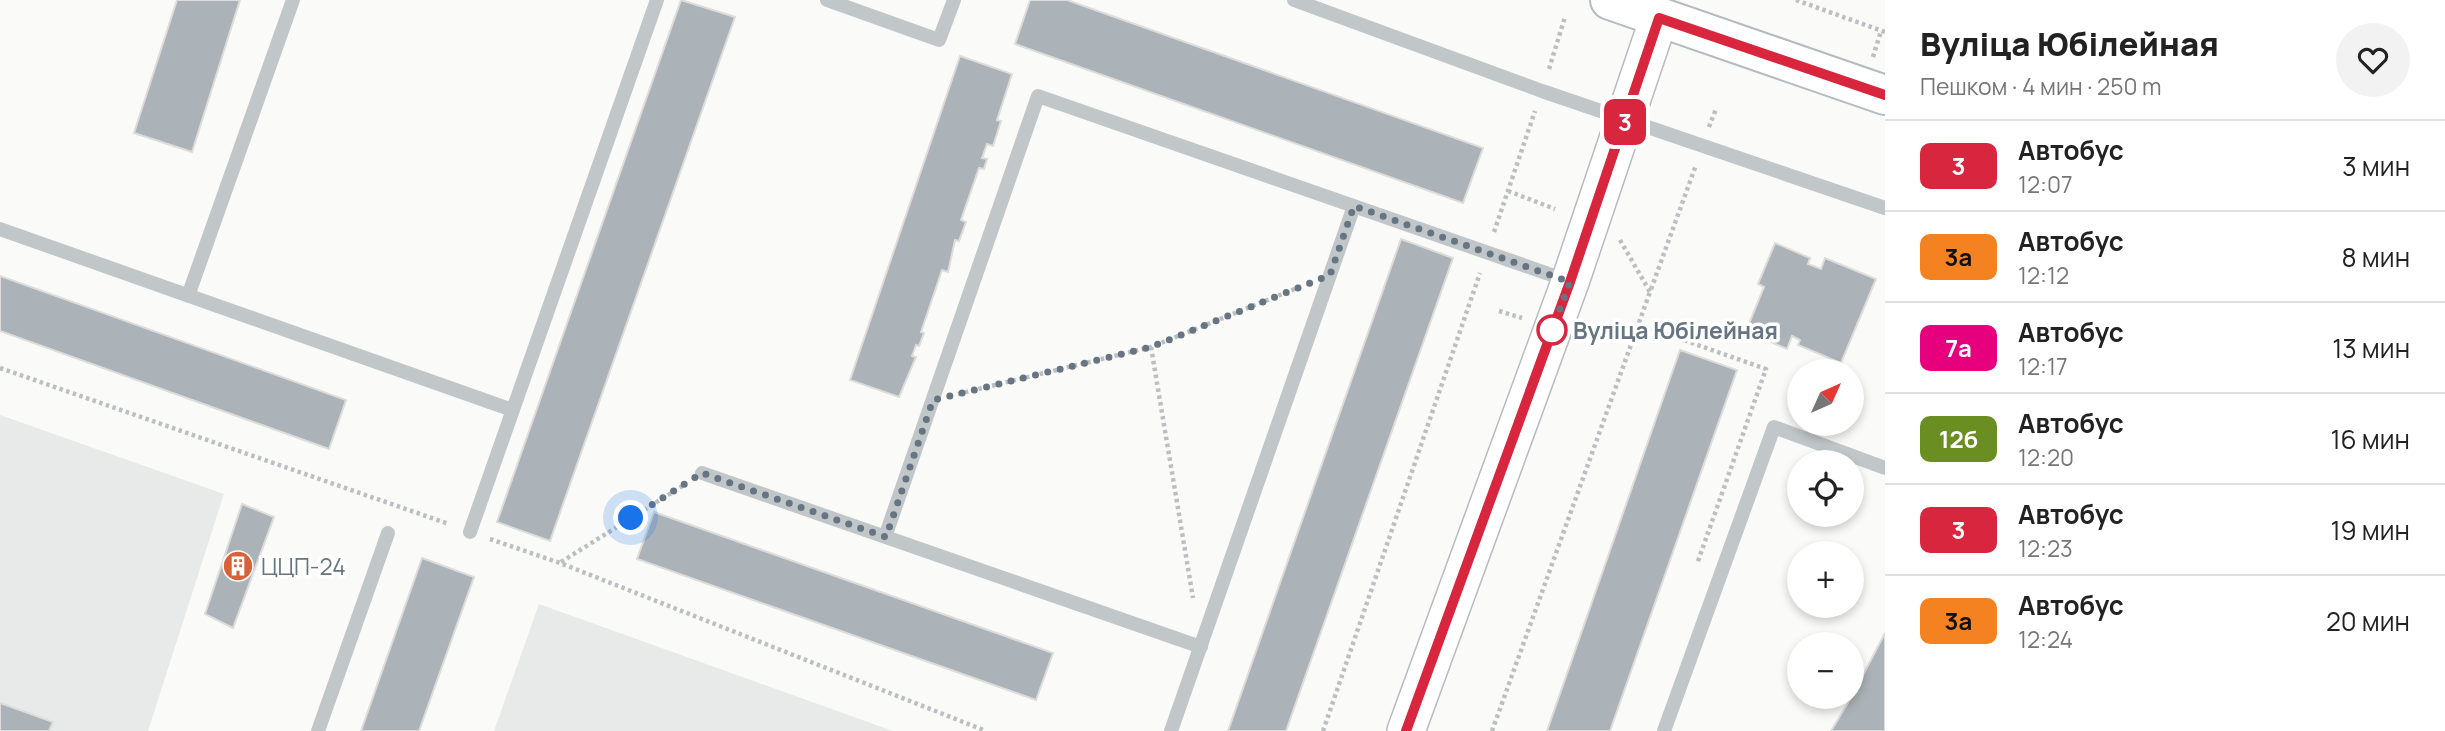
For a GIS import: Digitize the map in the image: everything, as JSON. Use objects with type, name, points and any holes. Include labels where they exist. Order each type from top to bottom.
[{"type":"main road","points":[[1610,0],[1885,95]]},
{"type":"main road","points":[[1406,731],[1570,282],[1659,18]]},
{"type":"lane","points":[[188,296],[293,0]]},
{"type":"lane","points":[[470,532],[657,0]]},
{"type":"lane","points":[[827,0],[939,40],[954,0]]},
{"type":"lane","points":[[1294,0],[1885,208]]},
{"type":"lane","points":[[886,537],[1038,96],[1570,282]]},
{"type":"lane","points":[[1171,731],[1354,206]]},
{"type":"lane","points":[[0,229],[512,410]]},
{"type":"lane","points":[[1664,731],[1774,427],[1885,468]]},
{"type":"lane","points":[[702,473],[1201,647]]},
{"type":"lane","points":[[318,731],[388,533]]},
{"type":"path","points":[[1796,0],[1885,32]]},
{"type":"path","points":[[1492,731],[1716,109]]},
{"type":"path","points":[[1323,731],[1508,191],[1556,209]]},
{"type":"path","points":[[1616,233],[1650,292]]},
{"type":"path","points":[[933,400],[1151,347],[1330,275]]},
{"type":"path","points":[[1638,324],[1766,369],[1693,576]]},
{"type":"path","points":[[1151,347],[1201,647]]},
{"type":"path","points":[[0,368],[560,563],[986,731]]},
{"type":"path","points":[[560,563],[702,473]]},
{"type":"shaded area","points":[[0,415],[224,494],[148,731],[0,731]]},
{"type":"shaded area","points":[[539,604],[893,731],[494,731]]},
{"type":"building","points":[[177,0],[240,0],[192,152],[134,133]]},
{"type":"building","points":[[681,0],[735,17],[550,541],[497,522]]},
{"type":"building","points":[[1030,0],[1067,0],[1483,148],[1463,203],[1015,44]]},
{"type":"building","points":[[960,56],[1012,74],[997,120],[1001,121],[993,146],[987,144],[982,158],[987,159],[984,169],[979,168],[961,220],[966,222],[959,241],[955,240],[948,272],[942,270],[921,332],[924,333],[912,356],[916,357],[899,397],[850,380]]},
{"type":"building","points":[[1401,239],[1453,258],[1286,731],[1228,731]]},
{"type":"building","points":[[1775,243],[1810,258],[1808,264],[1821,269],[1825,258],[1876,279],[1843,359],[1831,359],[1798,345],[1800,340],[1792,336],[1787,349],[1746,331],[1764,287],[1758,284]]},
{"type":"building","points":[[0,276],[346,400],[329,449],[0,331]]},
{"type":"building","points":[[1680,350],[1737,370],[1610,731],[1547,731]]},
{"type":"building","name":"ЦЦП-24","points":[[242,504],[274,517],[233,628],[205,614]]},
{"type":"building","points":[[654,512],[1053,653],[1036,700],[637,559]]},
{"type":"building","points":[[422,558],[474,577],[419,731],[361,731]]},
{"type":"building","points":[[1885,633],[1885,731],[1831,731],[1844,709],[1864,709],[1864,673]]},
{"type":"building","points":[[0,703],[53,722],[49,731],[0,731]]},
{"type":"bus line","name":"3","points":[[1406,731],[1570,282],[1659,18],[1885,95]]},
{"type":"place","name":"Вуліца Юбілейная","points":[[1552,330]]},
{"type":"place","name":"ЦЦП-24","points":[[238,566]]},
{"type":"route","points":[[631,518],[702,473],[886,537],[933,400],[1151,347],[1330,275],[1354,206],[1570,282],[1552,330]]}]
